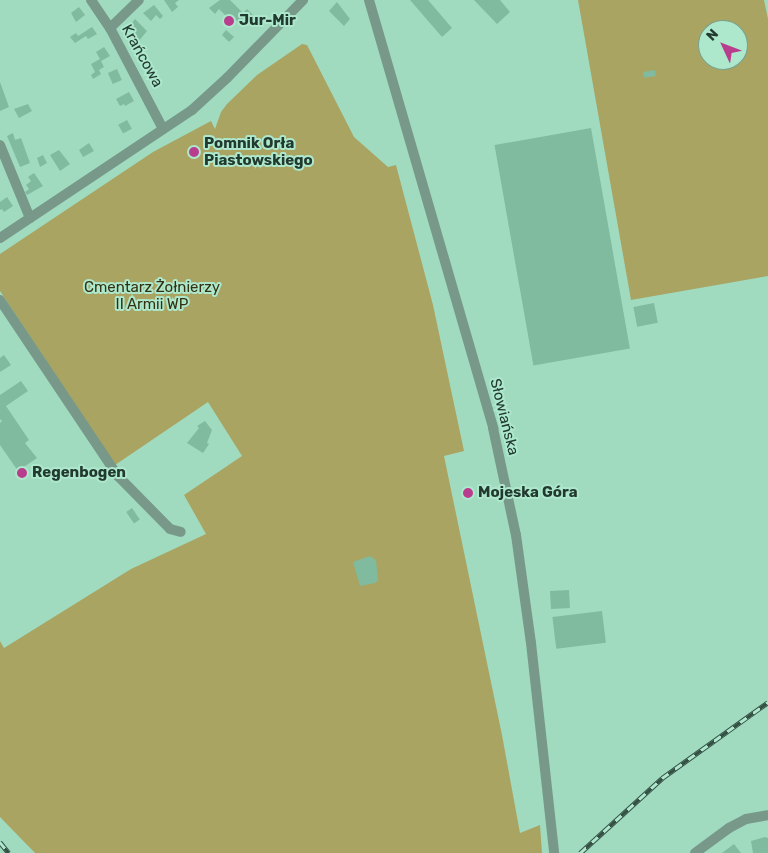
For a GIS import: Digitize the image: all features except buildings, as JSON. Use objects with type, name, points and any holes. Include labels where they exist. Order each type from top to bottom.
[{"type":"street","name":"Krańcowa","points":[[91,0],[110,28],[146,93],[163,129]]},
{"type":"street","points":[[110,28],[139,0]]},
{"type":"street","points":[[0,238],[163,129],[210,94],[303,0]]},
{"type":"street","name":"Słowiańska","points":[[368,0],[493,428],[516,535],[531,643],[554,851]]},
{"type":"street","points":[[0,145],[30,218]]},
{"type":"street","points":[[0,300],[118,476],[170,529],[181,532]]},
{"type":"street","points":[[695,853],[729,828],[746,819],[768,815]]},
{"type":"green space","points":[[578,0],[764,0],[768,19],[768,276],[631,300]]},
{"type":"green space","name":"Cmentarz Żołnierzy II Armii WP","points":[[302,44],[307,45],[354,137],[388,167],[396,165],[433,305],[464,451],[444,456],[502,735],[520,833],[540,825],[542,853],[35,853],[0,817],[0,641],[4,648],[131,569],[206,534],[184,495],[242,456],[208,402],[115,465],[0,291],[0,254],[153,152],[211,121],[215,129],[221,112],[227,104],[257,75]]},
{"type":"railway","points":[[580,853],[662,778],[768,702]]},
{"type":"railway","points":[[0,842],[9,853]]},
{"type":"place","name":"Jur-Mir","points":[[229,21]]},
{"type":"place","name":"Pomnik Orła Piastowskiego","points":[[194,152]]},
{"type":"place","name":"Regenbogen","points":[[22,473]]},
{"type":"place","name":"Mojeska Góra","points":[[468,493]]}]
